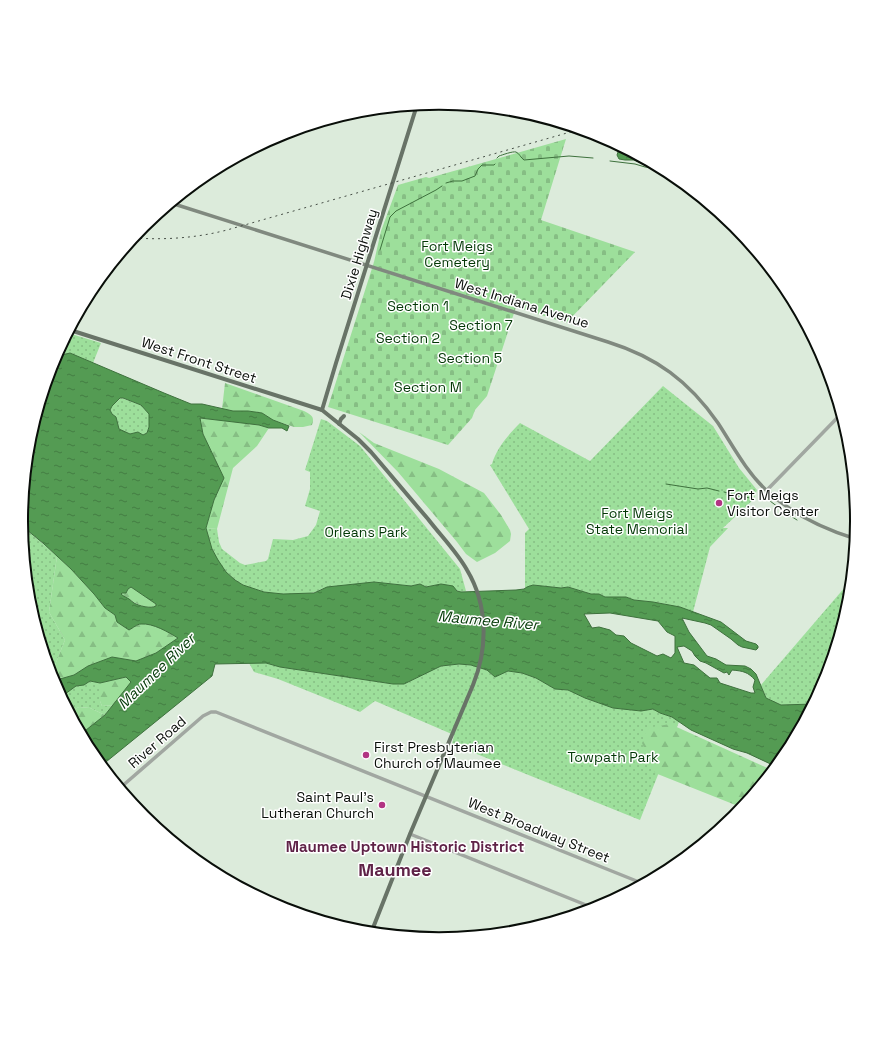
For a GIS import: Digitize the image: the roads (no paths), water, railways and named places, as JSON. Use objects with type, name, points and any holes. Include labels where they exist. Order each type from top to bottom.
[{"type":"main road","name":"Dixie Highway","points":[[322,410],[415,111]]},
{"type":"main road","name":"West Indiana Avenue","points":[[176,206],[616,344],[650,358],[674,375],[702,402],[752,473],[767,490],[791,510],[807,520],[850,537]]},
{"type":"main road","name":"West Front Street","points":[[74,331],[322,410]]},
{"type":"main road","points":[[322,410],[364,445],[458,556],[468,570],[474,583],[482,610],[484,639],[480,664],[475,681],[410,834],[373,927]]},
{"type":"main road","points":[[339,424],[341,417],[344,416]]},
{"type":"street","points":[[767,490],[838,418]]},
{"type":"street","name":"West Broadway Street","points":[[208,713],[218,713],[638,882]]},
{"type":"street","name":"River Road","points":[[123,785],[208,713]]},
{"type":"street","points":[[410,834],[587,905]]},
{"type":"water","points":[[619,150],[643,164],[634,160],[619,159],[617,155]]},
{"type":"water","name":"Maumee River","points":[[70,353],[191,404],[202,404],[233,411],[262,413],[273,420],[289,426],[287,431],[282,428],[269,428],[259,425],[200,418],[203,434],[224,478],[214,500],[206,528],[212,549],[218,560],[226,572],[243,585],[264,592],[283,594],[314,593],[327,587],[374,582],[411,586],[420,584],[426,587],[441,584],[453,586],[457,591],[461,592],[516,590],[524,589],[533,585],[561,588],[568,587],[591,594],[599,594],[605,597],[626,597],[634,600],[680,607],[721,622],[746,641],[758,646],[756,650],[742,647],[711,625],[682,618],[689,632],[707,656],[726,665],[745,666],[751,669],[756,674],[766,698],[781,705],[809,704],[782,750],[772,764],[691,730],[672,717],[653,709],[641,711],[613,708],[568,690],[555,689],[536,678],[522,673],[508,671],[495,677],[487,670],[471,665],[459,664],[441,666],[404,684],[393,684],[280,667],[266,663],[215,664],[212,676],[106,762],[85,731],[105,715],[131,682],[126,677],[100,683],[90,681],[84,685],[76,686],[65,694],[59,679],[74,675],[88,666],[112,657],[136,661],[156,653],[178,638],[160,628],[150,625],[140,624],[129,630],[117,622],[115,615],[105,608],[71,569],[28,531],[29,495],[32,468],[36,441],[50,389],[63,355]],"holes":[[[120,398],[141,405],[149,414],[149,427],[147,433],[143,435],[138,432],[130,434],[119,429],[116,417],[110,410]],[[131,587],[156,604],[156,606],[145,607],[133,603],[130,599],[121,594],[126,593]],[[610,613],[658,621],[667,632],[675,636],[675,653],[671,658],[663,654],[657,656],[631,643],[624,636],[616,635],[610,630],[599,627],[592,628],[584,614]],[[684,646],[692,651],[700,661],[724,673],[727,672],[729,675],[732,670],[742,671],[748,674],[755,680],[753,687],[755,693],[720,683],[717,678],[710,678],[694,665],[684,663],[677,647]]]},
{"type":"waterway","points":[[497,158],[499,156],[515,152],[518,153],[524,160],[569,156],[593,158]]},
{"type":"waterway","points":[[610,161],[649,168]]},
{"type":"waterway","points":[[446,183],[462,181],[475,176],[478,169],[482,165],[495,164]]},
{"type":"waterway","points":[[380,250],[390,217],[396,211],[442,186]]},
{"type":"waterway","points":[[666,484],[698,489],[707,488],[719,491]]},
{"type":"waterway","points":[[724,492],[754,499]]},
{"type":"waterway","points":[[770,501],[797,520]]},
{"type":"railway","points":[[142,238],[181,238],[227,230],[571,132]]},
{"type":"place","name":"Fort Meigs Visitor Center","points":[[719,503]]},
{"type":"place","name":"First Presbyterian Church of Maumee","points":[[366,755]]},
{"type":"place","name":"Saint Paul's Lutheran Church","points":[[382,805]]},
{"type":"district","name":"Maumee Uptown Historic District","points":[[405,846]]},
{"type":"district","name":"Maumee","points":[[395,869]]},
{"type":"park label","name":"Fort Meigs Cemetery","points":[[457,254]]},
{"type":"park label","name":"Section 1","points":[[418,306]]},
{"type":"park label","name":"Section 7","points":[[481,325]]},
{"type":"park label","name":"Section 2","points":[[408,338]]},
{"type":"park label","name":"Section 5","points":[[470,358]]},
{"type":"park label","name":"Section M","points":[[428,387]]},
{"type":"park label","name":"Fort Meigs State Memorial","points":[[637,522]]},
{"type":"park label","name":"Orleans Park","points":[[366,532]]},
{"type":"park label","name":"Towpath Park","points":[[613,757]]}]
